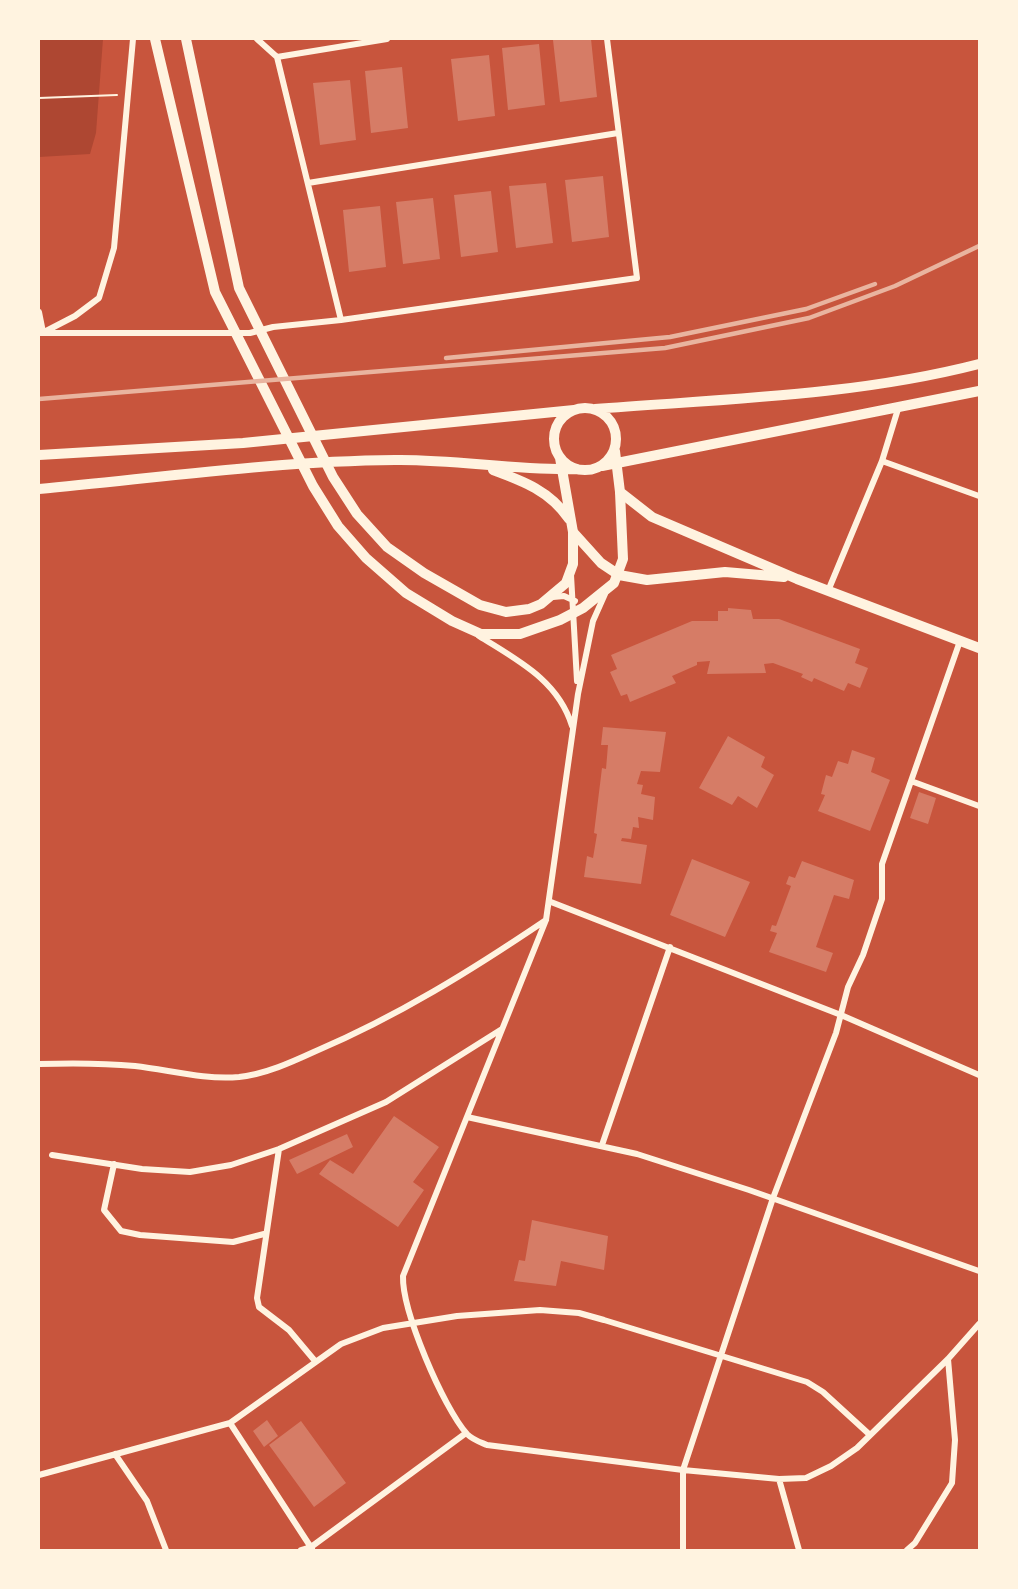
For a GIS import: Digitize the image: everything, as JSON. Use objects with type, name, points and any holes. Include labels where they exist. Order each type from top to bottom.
[{"type":"main road","points":[[154,39],[215,292],[313,486],[339,526],[366,558],[406,592],[468,629],[495,636],[520,634],[579,611],[606,591],[619,575],[624,540],[615,451],[617,441],[612,422],[595,410]]},
{"type":"main road","points":[[186,39],[239,288],[333,477],[357,514],[387,546],[457,593],[480,605],[506,612],[529,609],[561,590],[571,574],[572,526],[561,464],[554,444],[554,433],[564,416],[574,410]]},
{"type":"main road","points":[[39,455],[243,443],[574,410],[767,396],[896,381],[979,364]]},
{"type":"main road","points":[[39,489],[355,461],[423,460],[482,465],[561,464],[577,469],[592,470],[616,463],[898,409],[979,391]]},
{"type":"main road","points":[[602,466],[615,451]]},
{"type":"main road","points":[[482,465],[537,488],[556,503],[600,563],[619,575],[647,580],[749,573],[797,579]]},
{"type":"main road","points":[[620,492],[652,517],[797,579],[979,648]]},
{"type":"street","points":[[41,333],[75,316],[99,298],[114,248],[133,39]]},
{"type":"street","points":[[257,39],[277,57],[341,320]]},
{"type":"street","points":[[277,57],[387,39]]},
{"type":"street","points":[[41,333],[250,333],[273,327],[341,320],[637,278],[607,39]]},
{"type":"street","points":[[308,183],[618,133]]},
{"type":"street","points":[[39,312],[41,333]]},
{"type":"street","points":[[828,591],[882,461],[898,409]]},
{"type":"street","points":[[882,461],[979,496]]},
{"type":"street","points":[[571,574],[573,600],[579,611],[593,621]]},
{"type":"street","points":[[606,591],[593,621],[578,694],[551,902],[546,920],[403,1276],[404,1296],[412,1322],[442,1390],[466,1433],[487,1444],[683,1470],[800,1479],[818,1473],[844,1458],[948,1359],[979,1324]]},
{"type":"street","points":[[551,597],[564,596],[573,600]]},
{"type":"street","points":[[578,694],[579,611]]},
{"type":"street","points":[[468,629],[524,664],[546,682],[564,704],[574,730]]},
{"type":"street","points":[[683,1550],[683,1470],[773,1198],[841,1015],[848,987],[863,955],[882,899],[882,864],[960,641]]},
{"type":"street","points":[[911,781],[979,806]]},
{"type":"street","points":[[551,902],[841,1015],[979,1075]]},
{"type":"street","points":[[39,1064],[134,1066],[203,1077],[240,1077],[278,1068],[343,1040],[408,1006],[462,976],[546,920]]},
{"type":"street","points":[[602,1145],[670,947]]},
{"type":"street","points":[[52,1155],[142,1170],[190,1172],[231,1165],[279,1149],[386,1102],[503,1029]]},
{"type":"street","points":[[467,1117],[602,1145],[773,1198],[979,1271]]},
{"type":"street","points":[[279,1149],[264,1234],[257,1298],[259,1307],[289,1330],[315,1361]]},
{"type":"street","points":[[114,1164],[104,1210],[121,1231],[173,1239],[233,1242],[264,1234]]},
{"type":"street","points":[[39,1475],[230,1423],[315,1361],[355,1337],[412,1322],[485,1312],[561,1311],[604,1320],[720,1355],[807,1383],[823,1392],[870,1435]]},
{"type":"street","points":[[907,1550],[915,1543],[952,1483],[955,1440],[948,1359]]},
{"type":"street","points":[[230,1423],[312,1548]]},
{"type":"street","points":[[302,1550],[312,1548],[466,1433]]},
{"type":"street","points":[[116,1454],[147,1501],[166,1550]]},
{"type":"street","points":[[779,1479],[799,1550]]},
{"type":"path","points":[[39,98],[129,95]]},
{"type":"shaded area","points":[[39,39],[103,39],[96,133],[90,154],[39,157]]},
{"type":"building","points":[[591,39],[597,97],[560,102],[553,40]]},
{"type":"building","points":[[539,44],[545,105],[508,110],[502,48]]},
{"type":"building","points":[[489,55],[495,116],[458,121],[451,59]]},
{"type":"building","points":[[402,67],[408,128],[371,133],[365,71]]},
{"type":"building","points":[[350,80],[356,140],[320,145],[313,83]]},
{"type":"building","points":[[603,176],[609,237],[572,242],[565,180]]},
{"type":"building","points":[[546,183],[553,243],[516,248],[509,186]]},
{"type":"building","points":[[491,191],[498,252],[461,257],[454,195]]},
{"type":"building","points":[[433,198],[440,259],[403,264],[396,202]]},
{"type":"building","points":[[380,206],[386,267],[349,272],[343,210]]},
{"type":"building","points":[[728,608],[751,610],[753,619],[779,619],[860,649],[855,663],[868,668],[860,688],[848,683],[844,691],[814,678],[812,682],[801,677],[803,674],[773,663],[764,664],[766,673],[707,674],[710,661],[697,662],[697,665],[672,676],[676,683],[630,702],[627,694],[621,696],[610,672],[617,669],[611,655],[692,621],[718,621],[718,611],[728,611]]},
{"type":"building","points":[[603,727],[666,732],[660,772],[641,771],[637,784],[643,785],[641,794],[655,797],[653,820],[638,817],[639,828],[633,827],[631,839],[622,838],[621,841],[647,845],[641,884],[584,877],[587,856],[593,858],[602,768],[606,769],[608,745],[601,745]]},
{"type":"building","points":[[728,736],[765,757],[761,767],[774,775],[757,808],[738,796],[732,805],[699,788]]},
{"type":"building","points":[[852,750],[875,758],[871,772],[890,780],[870,831],[818,811],[825,795],[821,794],[826,775],[832,777],[838,761],[848,764]]},
{"type":"building","points":[[919,792],[936,798],[928,824],[910,818]]},
{"type":"building","points":[[692,859],[750,882],[725,937],[670,915]]},
{"type":"building","points":[[802,861],[854,880],[849,899],[834,895],[816,947],[833,953],[826,972],[769,952],[777,933],[770,931],[772,925],[776,926],[791,886],[786,884],[789,876],[795,878]]},
{"type":"building","points":[[394,1116],[439,1147],[413,1182],[424,1190],[398,1227],[319,1174],[330,1160],[353,1174]]},
{"type":"building","points":[[347,1134],[353,1147],[297,1174],[289,1160]]},
{"type":"building","points":[[532,1220],[608,1236],[604,1270],[561,1261],[556,1286],[514,1281],[519,1260],[525,1261]]},
{"type":"building","points":[[267,1420],[278,1436],[264,1447],[253,1431]]},
{"type":"building","points":[[301,1421],[346,1483],[314,1507],[269,1445]]},
{"type":"railway","points":[[39,399],[665,348],[809,318],[895,286],[979,246]]},
{"type":"railway","points":[[446,358],[670,337],[806,309],[875,284]]}]
